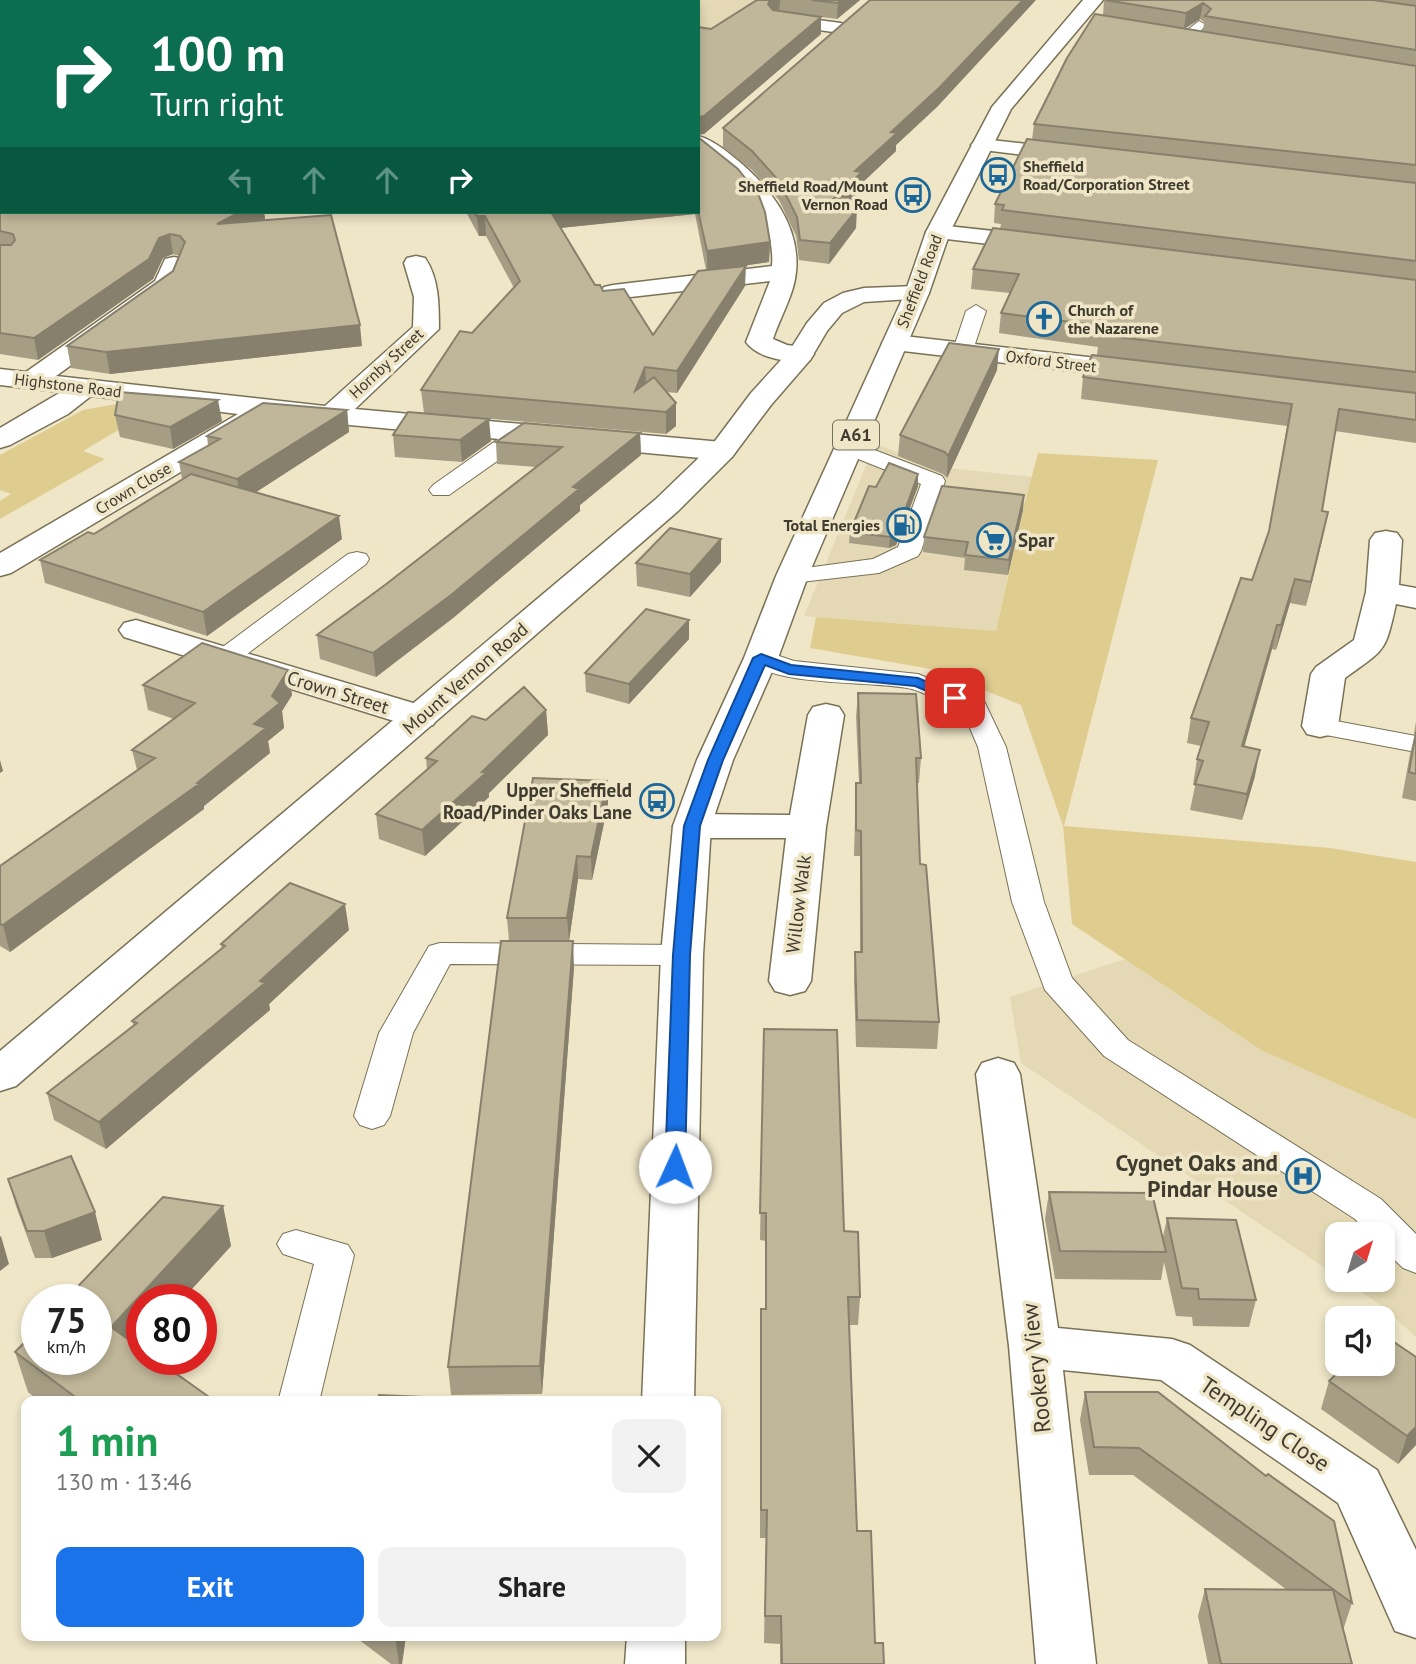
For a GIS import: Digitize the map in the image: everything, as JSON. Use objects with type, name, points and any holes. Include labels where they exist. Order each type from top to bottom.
[{"type":"main road","name":"Sheffield Road","points":[[792,576],[917,293],[938,232],[982,145],[1002,107],[1086,10]]},
{"type":"main road","points":[[820,46],[857,14]]},
{"type":"main road","points":[[779,20],[841,28]]},
{"type":"main road","points":[[1186,32],[1213,41]]},
{"type":"main road","points":[[982,145],[1093,157]]},
{"type":"main road","points":[[707,147],[740,172],[770,206],[785,250],[784,272],[777,300],[764,326],[760,342],[782,352],[801,354]]},
{"type":"main road","points":[[938,232],[1057,245]]},
{"type":"main road","name":"Hornby Street","points":[[332,415],[426,329],[426,297],[416,263]]},
{"type":"main road","points":[[31,381],[166,285],[174,264]]},
{"type":"main road","points":[[639,264],[657,287]]},
{"type":"main road","points":[[612,292],[784,272]]},
{"type":"main road","name":"Mount Vernon Road","points":[[0,1075],[667,505],[722,451],[761,399],[801,354],[816,328],[841,302],[864,295],[917,293]]},
{"type":"main road","name":"Oxford Street","points":[[895,343],[1160,374]]},
{"type":"main road","name":"Highstone Road","points":[[0,377],[267,409],[722,451]]},
{"type":"main road","points":[[0,439],[58,408],[85,387]]},
{"type":"main road","name":"Crown Close","points":[[0,566],[267,409]]},
{"type":"main road","points":[[1321,726],[1328,674],[1370,644],[1382,592],[1385,540]]},
{"type":"main road","name":"A61","points":[[668,1396],[682,955],[692,826],[716,760],[761,658],[792,576]]},
{"type":"main road","points":[[1382,592],[1416,598]]},
{"type":"main road","name":"Crown Street","points":[[136,631],[420,717]]},
{"type":"main road","name":"Willow Walk","points":[[790,981],[807,827],[826,715]]},
{"type":"main road","name":"Willow Walk","points":[[692,826],[807,827]]},
{"type":"main road","name":"Rookery View","points":[[998,1074],[1035,1346],[1066,1664]]},
{"type":"main road","name":"Templing Close","points":[[1035,1346],[1172,1360],[1358,1487],[1416,1612]]},
{"type":"main road","points":[[655,1664],[656,1641]]},
{"type":"lane","points":[[963,350],[976,311]]},
{"type":"lane","points":[[441,490],[522,433]]},
{"type":"lane","points":[[792,576],[879,566],[909,551],[934,481],[850,448]]},
{"type":"lane","points":[[225,658],[357,559]]},
{"type":"lane","points":[[761,658],[789,669],[918,682],[974,707],[992,747],[1028,902],[1057,982],[1116,1048],[1368,1209],[1416,1258]]},
{"type":"lane","points":[[1321,726],[1416,744]]},
{"type":"lane","points":[[372,1116],[396,1033],[440,953],[682,955]]},
{"type":"lane","points":[[296,1244],[335,1255],[300,1396]]},
{"type":"shaded area","points":[[700,0],[779,0],[755,38],[700,30]]},
{"type":"shaded area","points":[[122,403],[156,408],[83,451],[105,459],[0,519],[0,501],[11,494],[0,490],[0,455],[83,410]]},
{"type":"shaded area","points":[[875,444],[939,467],[1033,477],[1022,510],[996,631],[804,616]]},
{"type":"shaded area","points":[[1038,453],[1158,460],[1064,826],[1330,848],[1416,862],[1416,1119],[1261,1050],[1072,924],[1063,826],[1021,705],[931,669],[810,648],[816,617],[996,631]]},
{"type":"shaded area","name":"Cygnet Oaks and Pindar House","points":[[1125,959],[1261,1050],[1416,1119],[1416,1337],[1395,1318],[1395,1306],[1382,1306],[1361,1292],[1395,1292],[1395,1222],[1325,1222],[1325,1268],[1021,1063],[1010,997]]},
{"type":"building","points":[[757,0],[770,0],[768,4],[773,10],[821,17],[700,117],[700,27],[711,29]]},
{"type":"building","points":[[812,0],[841,0],[838,3]]},
{"type":"building","points":[[870,0],[1023,0],[939,88],[891,132],[897,133],[855,171],[862,172],[827,205],[857,209],[830,243],[800,240],[797,217],[779,181],[752,151],[723,128]]},
{"type":"building","points":[[1105,0],[1373,0],[1416,6],[1416,50],[1205,16],[1211,9],[1203,3],[1186,13]]},
{"type":"building","points":[[1095,14],[1416,66],[1416,165],[1034,124],[1067,58]]},
{"type":"building","points":[[700,139],[738,169],[759,196],[765,212],[770,242],[707,251],[699,214]]},
{"type":"building","points":[[1027,139],[1416,183],[1416,261],[1002,210],[1004,205],[995,204]]},
{"type":"building","points":[[0,214],[236,214],[217,224],[331,215],[360,325],[106,352],[67,346],[173,271],[185,242],[180,236],[170,234],[159,238],[149,259],[34,338],[0,333],[0,245],[11,245],[15,240],[13,234],[0,231]]},
{"type":"building","points":[[476,214],[552,214],[595,285],[600,285],[603,291],[624,289],[653,335],[698,271],[746,266],[677,371],[645,367],[635,391],[654,377],[676,403],[666,412],[421,390],[460,331],[472,333],[520,281],[485,216]]},
{"type":"building","points":[[993,228],[1416,280],[1416,372],[1100,335],[1103,326],[1001,313],[1019,274],[973,269]]},
{"type":"building","points":[[949,343],[999,349],[948,456],[945,452],[900,435]]},
{"type":"building","points":[[1092,355],[1416,393],[1416,420],[1339,409],[1322,511],[1328,512],[1311,582],[1295,579],[1281,625],[1277,625],[1242,746],[1260,750],[1247,794],[1195,784],[1203,761],[1197,759],[1209,722],[1191,718],[1241,578],[1252,580],[1269,531],[1292,404],[1083,377]]},
{"type":"building","points":[[119,392],[218,400],[170,427],[115,415]]},
{"type":"building","points":[[263,403],[347,410],[237,479],[179,462],[220,439],[207,436]]},
{"type":"building","points":[[408,412],[489,419],[460,440],[393,435]]},
{"type":"building","points":[[524,423],[640,433],[573,487],[579,489],[451,595],[373,653],[317,635],[562,447],[496,442]]},
{"type":"building","points":[[889,463],[918,474],[897,533],[890,537],[850,532],[869,486],[876,487]]},
{"type":"building","points":[[191,474],[339,516],[203,612],[40,560],[88,532],[94,534]]},
{"type":"building","points":[[942,486],[1024,495],[1009,560],[965,555],[968,542],[924,537]]},
{"type":"building","points":[[670,528],[721,539],[690,574],[636,563]]},
{"type":"building","points":[[646,609],[689,620],[629,684],[585,673]]},
{"type":"building","points":[[202,643],[288,670],[272,696],[280,703],[254,724],[266,728],[197,783],[199,784],[3,925],[0,924],[0,866],[155,758],[132,750],[195,703],[143,685]]},
{"type":"building","points":[[524,687],[546,710],[482,772],[487,772],[422,830],[376,814],[437,761],[426,758],[472,716],[486,720]]},
{"type":"building","points":[[858,693],[916,694],[921,758],[916,758],[920,864],[926,865],[939,1022],[857,1020],[855,952],[862,952],[861,831],[856,830],[856,783],[861,783]]},
{"type":"building","points":[[1416,732],[1416,774],[1409,772]]},
{"type":"building","points":[[533,778],[607,781],[591,857],[577,856],[567,918],[507,918]]},
{"type":"building","points":[[290,883],[345,904],[260,981],[265,983],[99,1122],[47,1093],[137,1023],[132,1021],[225,946],[221,944]]},
{"type":"building","points":[[501,941],[573,941],[540,1366],[448,1367]]},
{"type":"building","points":[[764,1029],[837,1030],[844,1231],[858,1232],[860,1297],[848,1297],[857,1531],[871,1531],[875,1643],[883,1643],[884,1664],[782,1664],[781,1616],[765,1616],[767,1510],[761,1510],[761,1309],[766,1309],[766,1213],[760,1213]]},
{"type":"building","points":[[71,1156],[95,1212],[44,1231],[27,1231],[8,1179]]},
{"type":"building","points":[[1049,1192],[1152,1193],[1166,1252],[1060,1251]]},
{"type":"building","points":[[163,1197],[223,1206],[151,1284],[126,1284],[126,1311],[112,1326],[112,1284],[80,1284]]},
{"type":"building","points":[[1167,1218],[1236,1220],[1256,1300],[1199,1299],[1198,1289],[1182,1288]]},
{"type":"building","points":[[112,1328],[126,1338],[126,1375],[178,1375],[208,1396],[74,1396],[46,1375],[112,1375]]},
{"type":"building","points":[[1395,1343],[1416,1357],[1416,1427],[1407,1436],[1329,1381],[1334,1376],[1395,1376]]},
{"type":"building","points":[[21,1346],[21,1356],[15,1352]]},
{"type":"building","points":[[1085,1392],[1158,1392],[1266,1476],[1268,1474],[1334,1521],[1352,1603],[1139,1448],[1094,1447]]},
{"type":"building","points":[[1205,1589],[1333,1590],[1352,1664],[1221,1664]]},
{"type":"place","name":"Sheffield Road/Corporation Street","points":[[998,175]]},
{"type":"place","name":"Sheffield Road/Mount Vernon Road","points":[[913,195]]},
{"type":"place","name":"Church of the Nazarene","points":[[1044,319]]},
{"type":"place","name":"Total Energies","points":[[904,525]]},
{"type":"place","name":"Spar","points":[[994,540]]},
{"type":"place","name":"Upper Sheffield Road/Pinder Oaks Lane","points":[[657,801]]},
{"type":"place","name":"Cygnet Oaks and Pindar House","points":[[1303,1176]]},
{"type":"route","points":[[675,1167],[682,955],[692,826],[716,760],[761,658],[789,669],[918,682],[955,698]]}]
